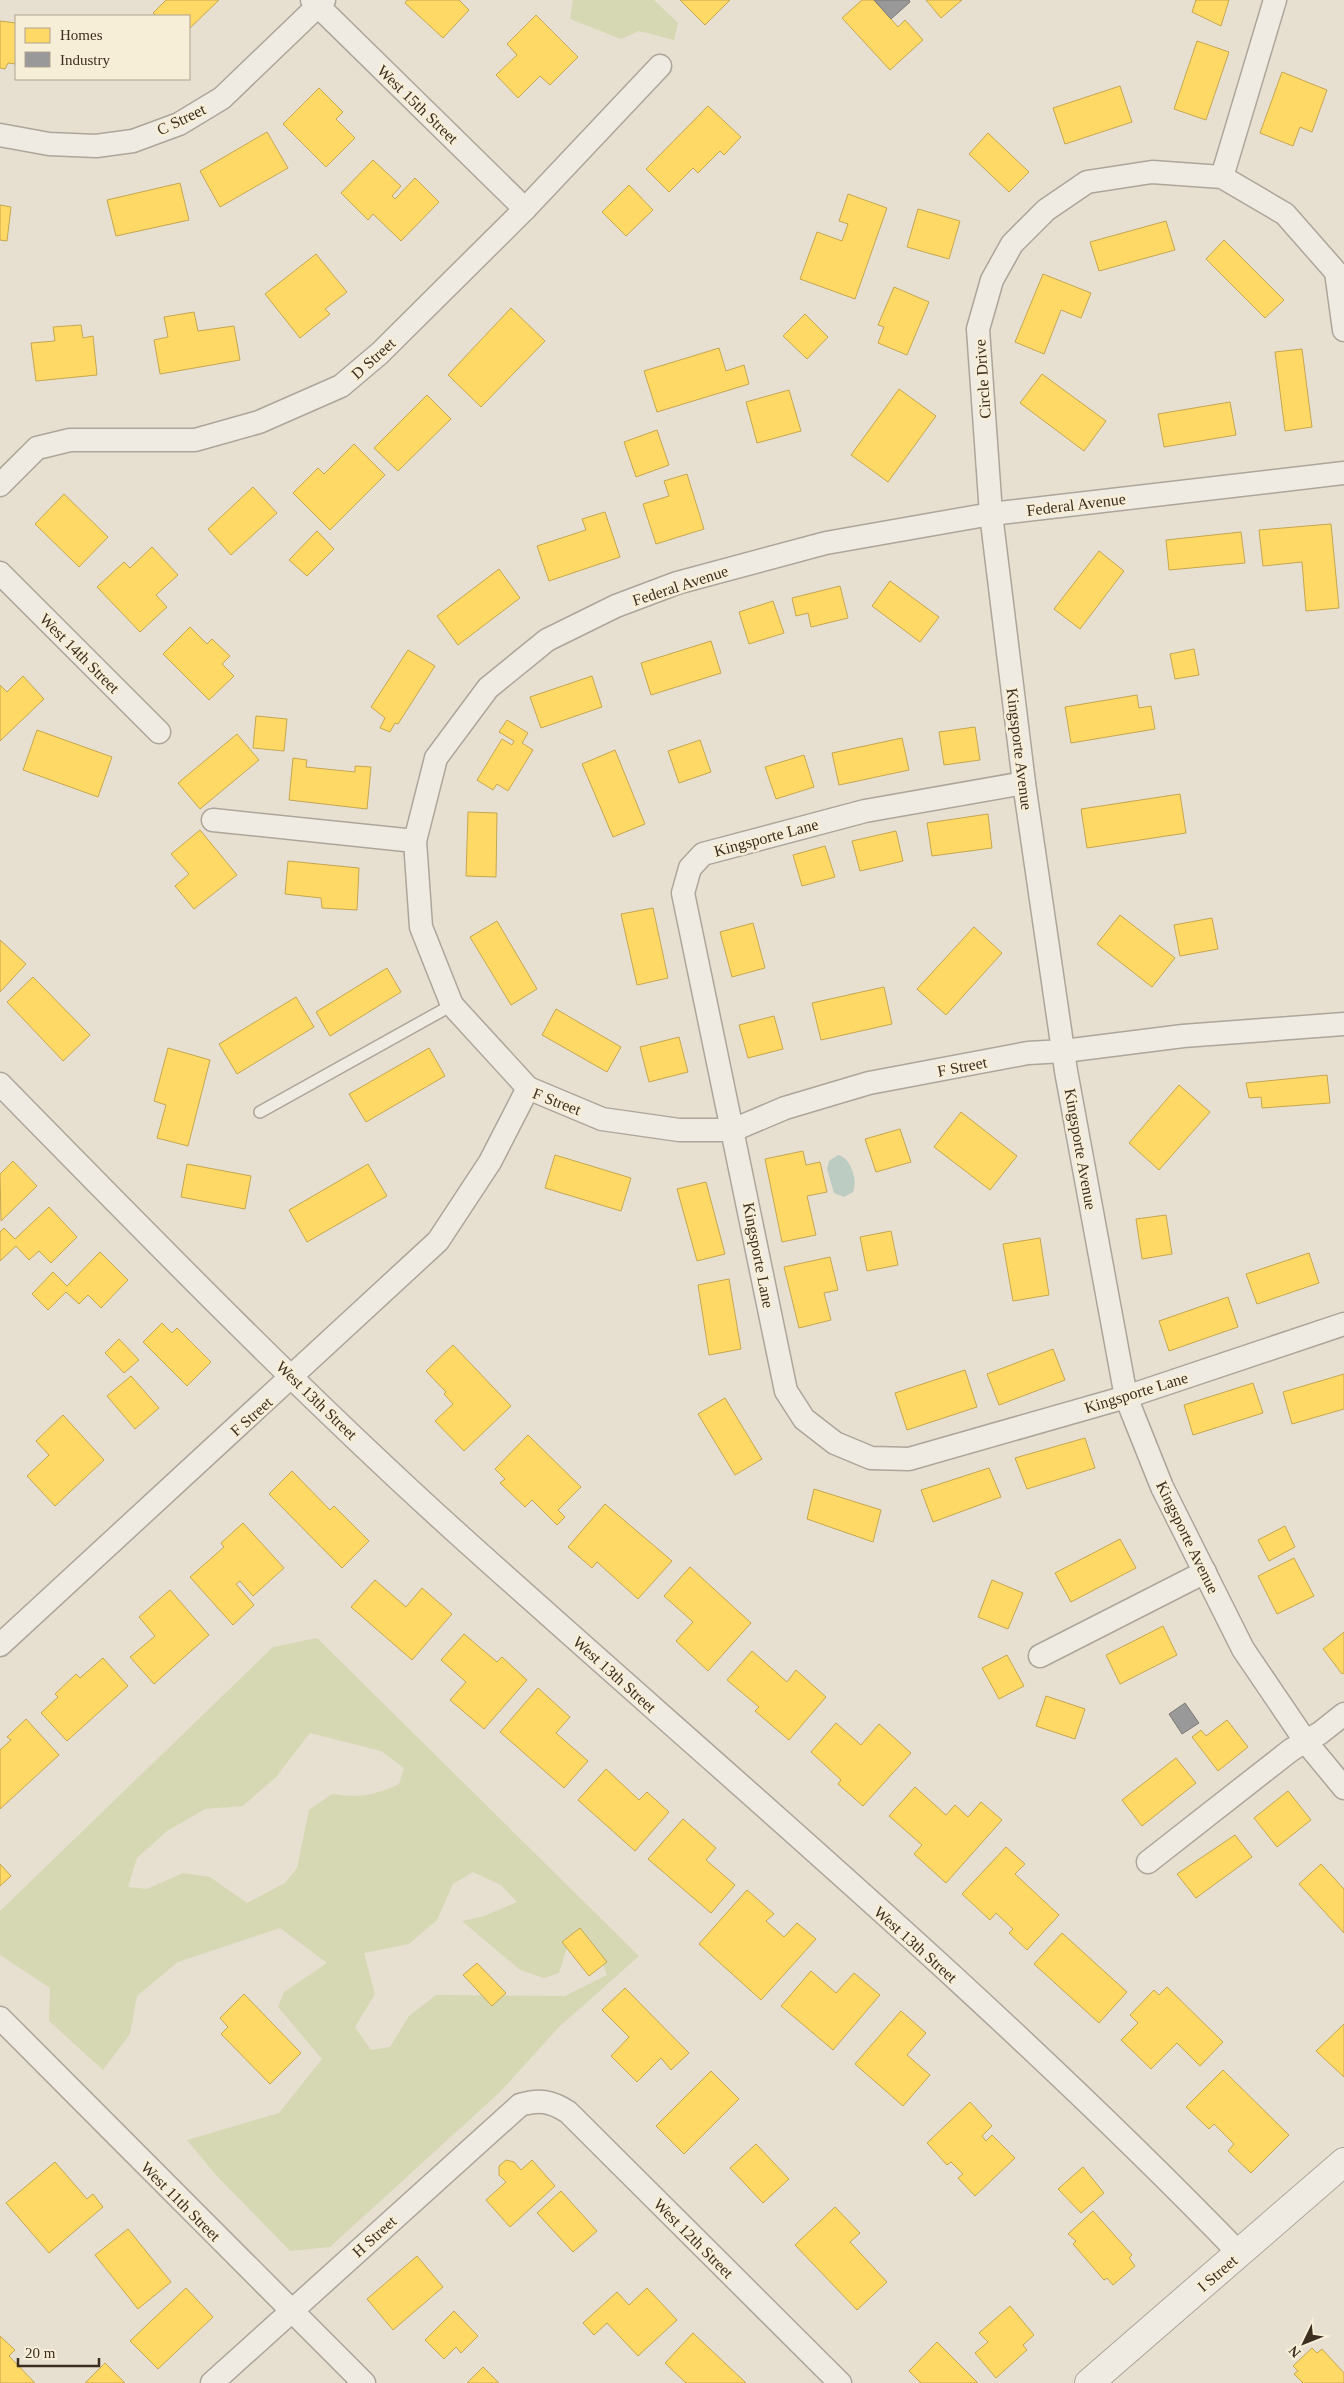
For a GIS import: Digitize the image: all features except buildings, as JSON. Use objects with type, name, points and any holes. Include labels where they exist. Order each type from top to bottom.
[{"type":"street","points":[[1222,178],[1275,0]]},
{"type":"street","name":"C Street","points":[[0,134],[49,144],[96,146],[133,141],[179,124],[222,98],[318,2]]},
{"type":"street","name":"West 15th Street","points":[[318,2],[525,209]]},
{"type":"street","name":"D Street","points":[[0,485],[37,448],[70,440],[195,440],[259,422],[341,386],[380,353],[525,209],[660,66]]},
{"type":"street","name":"Circle Drive","points":[[991,514],[978,329],[992,280],[1012,244],[1046,210],[1087,182],[1152,172],[1222,178],[1285,214],[1340,270],[1344,330]]},
{"type":"street","name":"Federal Avenue","points":[[528,1088],[452,1005],[421,927],[415,841],[436,758],[488,688],[547,640],[616,606],[677,583],[826,543],[991,514],[1344,473]]},
{"type":"street","name":"Kingsporte Avenue","points":[[991,514],[1024,783],[1064,1051],[1126,1397],[1162,1487],[1244,1650],[1306,1742],[1344,1788]]},
{"type":"street","name":"West 14th Street","points":[[0,573],[159,732]]},
{"type":"street","name":"Kingsporte Lane","points":[[1024,783],[865,811],[704,854],[690,868],[683,893],[786,1391],[804,1419],[835,1443],[871,1458],[909,1460],[1126,1397],[1344,1324]]},
{"type":"street","points":[[213,820],[415,841]]},
{"type":"street","name":"F Street","points":[[0,1646],[438,1241],[490,1162],[528,1088],[602,1119],[679,1130],[733,1130],[785,1108],[869,1083],[1028,1053],[1064,1051],[1183,1036],[1344,1024]]},
{"type":"street","name":"West 13th Street","points":[[1,1088],[293,1377],[454,1531],[1050,2066],[1239,2253]]},
{"type":"street","points":[[1040,1656],[1206,1572]]},
{"type":"street","points":[[1148,1862],[1291,1750],[1306,1742],[1344,1714]]},
{"type":"street","name":"West 11th Street","points":[[0,2018],[364,2383]]},
{"type":"street","name":"H Street","points":[[212,2383],[520,2106],[543,2100]]},
{"type":"street","name":"West 12th Street","points":[[543,2100],[556,2104],[568,2112],[840,2383]]},
{"type":"street","name":"I Street","points":[[1089,2383],[1344,2162]]},
{"type":"lane","points":[[260,1112],[452,1005]]},
{"type":"green space","points":[[573,0],[654,0],[678,23],[674,40],[639,31],[621,39],[570,19]]},
{"type":"green space","points":[[317,1638],[639,1956],[559,2027],[500,2092],[330,2247],[290,2251],[215,2174],[187,2140],[279,2113],[322,2059],[278,2007],[284,1992],[327,1963],[280,1928],[178,1962],[137,1996],[130,2034],[103,2070],[49,2021],[50,1988],[0,1955],[0,1911],[273,1647]],"holes":[[[310,1733],[381,1751],[404,1768],[399,1784],[366,1795],[332,1794],[309,1810],[297,1868],[285,1883],[247,1903],[210,1877],[183,1873],[147,1889],[128,1887],[137,1858],[167,1831],[205,1809],[243,1806],[276,1777]],[[473,1872],[501,1885],[517,1902],[484,1916],[462,1921],[520,1970],[544,1978],[559,1973],[568,1944],[597,1950],[607,1975],[565,1996],[436,1995],[409,2016],[390,2047],[371,2050],[355,2027],[375,1994],[364,1953],[409,1944],[437,1920],[453,1884]]]},
{"type":"shaded area","points":[[838,1155],[847,1160],[855,1182],[853,1192],[844,1197],[834,1193],[827,1169],[829,1161]]}]
